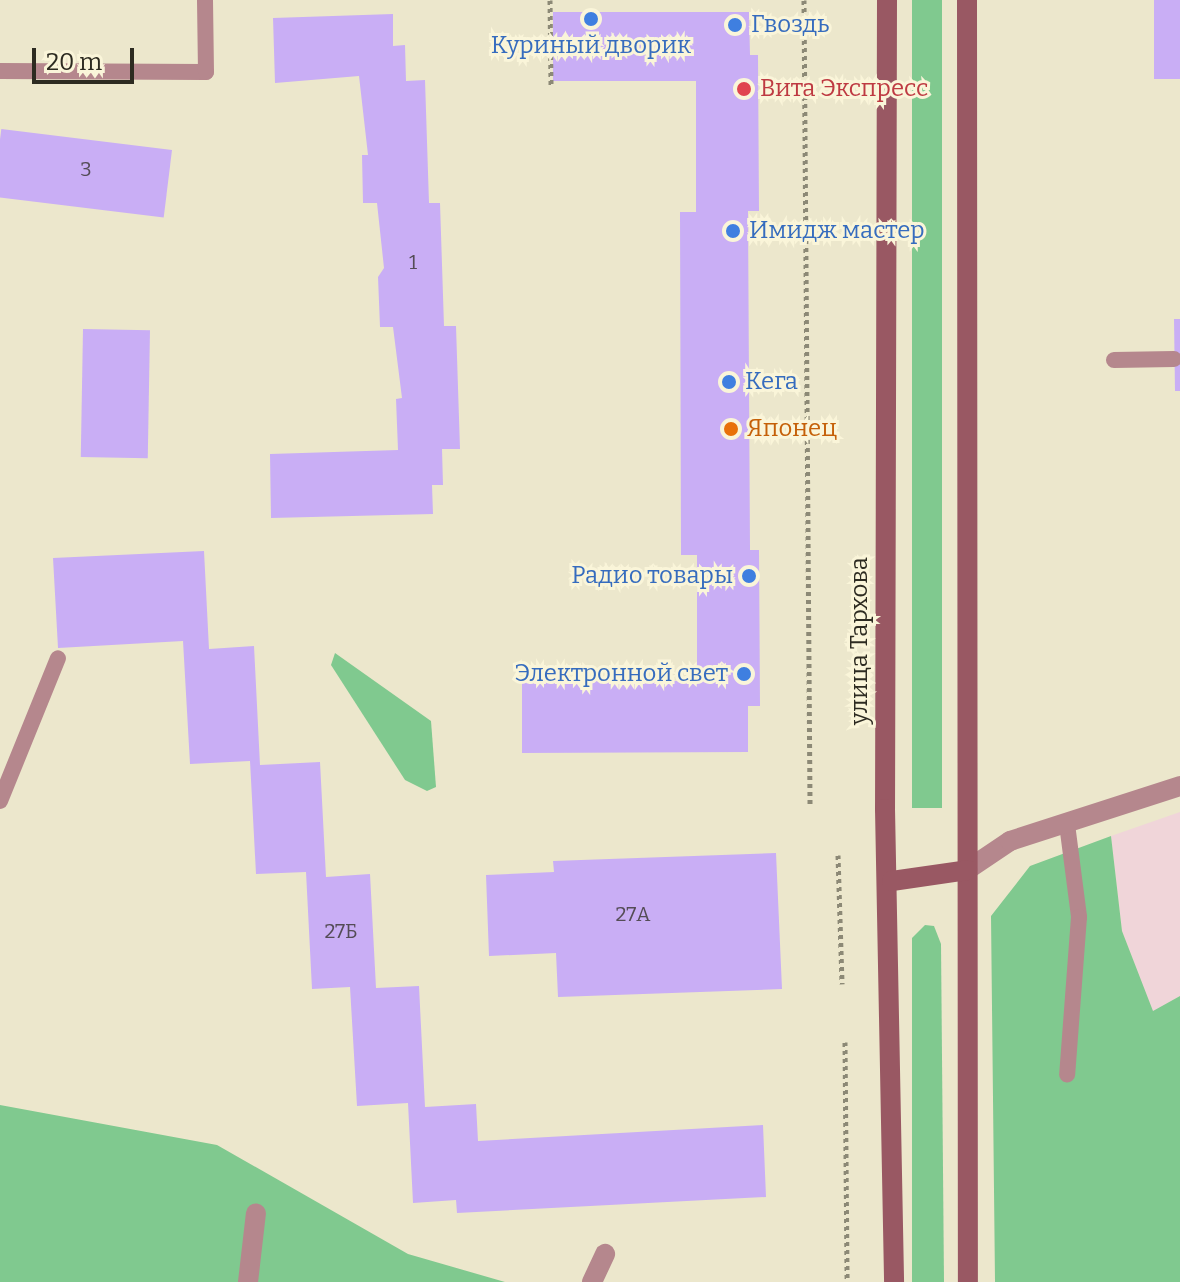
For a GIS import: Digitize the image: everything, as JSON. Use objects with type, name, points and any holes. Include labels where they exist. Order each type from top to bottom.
[{"type":"main road","name":"улица Тархова","points":[[887,0],[885,809],[892,881],[894,1282]]},
{"type":"main road","points":[[967,0],[968,1282]]},
{"type":"main road","points":[[892,881],[967,870]]},
{"type":"street","points":[[967,870],[1010,841],[1180,786]]},
{"type":"street","points":[[248,1282],[256,1213]]},
{"type":"street","points":[[592,1282],[605,1254]]},
{"type":"lane","points":[[0,71],[206,72],[205,0]]},
{"type":"lane","points":[[1114,360],[1174,359]]},
{"type":"lane","points":[[0,801],[58,658]]},
{"type":"lane","points":[[1067,824],[1079,917],[1067,1075]]},
{"type":"path","points":[[550,0],[551,86]]},
{"type":"path","points":[[804,0],[810,807]]},
{"type":"path","points":[[838,855],[842,984]]},
{"type":"path","points":[[845,1042],[847,1282]]},
{"type":"shaded area","points":[[1180,812],[1180,996],[1153,1012],[1122,931],[1111,836]]},
{"type":"green space","points":[[912,0],[942,0],[942,808],[912,808]]},
{"type":"green space","points":[[335,653],[431,721],[436,787],[427,791],[405,780],[331,665]]},
{"type":"green space","points":[[1111,836],[1122,931],[1153,1011],[1180,996],[1180,1282],[995,1282],[991,916],[1030,866]]},
{"type":"green space","points":[[925,925],[934,926],[941,944],[944,1282],[912,1282],[912,938]]},
{"type":"green space","points":[[0,1105],[217,1145],[408,1254],[505,1282],[0,1282]]},
{"type":"building","points":[[1154,0],[1180,0],[1180,79],[1154,79]]},
{"type":"building","points":[[553,12],[749,12],[750,55],[758,55],[759,211],[748,211],[750,550],[759,550],[760,706],[748,706],[748,752],[522,753],[522,681],[697,681],[697,555],[681,555],[680,212],[696,212],[696,81],[553,81]]},
{"type":"building","points":[[393,14],[393,46],[405,45],[406,81],[425,80],[429,203],[440,203],[444,326],[456,326],[460,449],[442,449],[443,485],[432,485],[433,514],[271,518],[270,454],[398,450],[396,399],[402,398],[393,327],[380,327],[378,277],[384,268],[377,203],[363,203],[362,155],[368,155],[359,76],[275,83],[273,18]]},
{"type":"building","points":[[1,129],[172,150],[164,217],[0,197]]},
{"type":"building","points":[[1174,319],[1180,319],[1180,391],[1175,391]]},
{"type":"building","points":[[83,329],[150,330],[148,458],[81,457]]},
{"type":"building","points":[[204,551],[209,649],[254,646],[260,765],[320,762],[326,877],[370,874],[376,988],[419,986],[425,1107],[476,1104],[478,1141],[763,1125],[766,1197],[457,1213],[456,1200],[413,1203],[408,1103],[357,1106],[350,987],[312,989],[306,872],[256,874],[250,761],[190,764],[183,641],[58,648],[53,558]]},
{"type":"building","points":[[776,853],[782,989],[558,997],[556,953],[489,956],[486,875],[554,872],[553,861]]},
{"type":"place","name":"Куриный дворик","points":[[591,19]]},
{"type":"place","name":"Гвоздь","points":[[735,25]]},
{"type":"place","name":"Вита Экспресс","points":[[744,89]]},
{"type":"place","name":"Имидж мастер","points":[[733,231]]},
{"type":"place","name":"Кега","points":[[729,382]]},
{"type":"place","name":"Японец","points":[[731,429]]},
{"type":"place","name":"Радио товары","points":[[749,576]]},
{"type":"place","name":"Электронной свет","points":[[744,674]]}]
